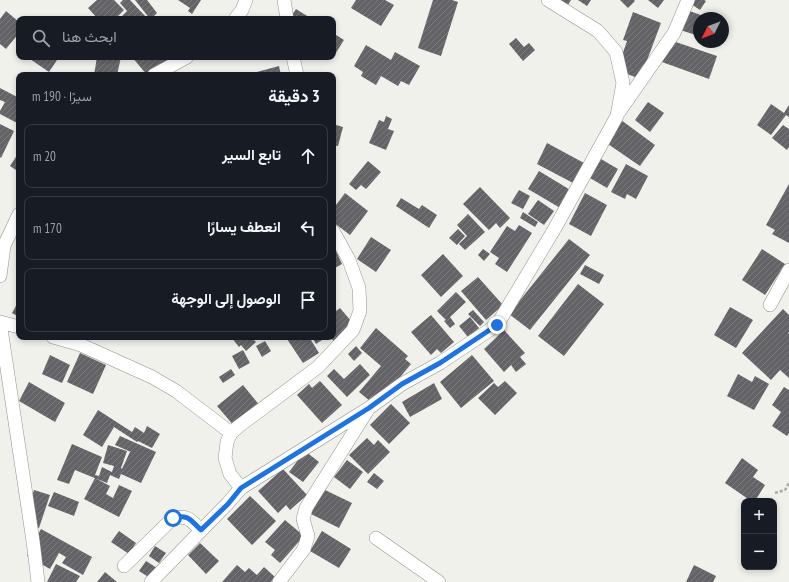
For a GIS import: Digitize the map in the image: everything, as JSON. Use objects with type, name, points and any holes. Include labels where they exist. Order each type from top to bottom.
[{"type":"street","points":[[237,16],[242,10],[246,0]]},
{"type":"street","points":[[284,0],[287,16]]},
{"type":"street","points":[[548,0],[598,31],[616,52],[623,83],[617,116]]},
{"type":"street","points":[[151,582],[228,504],[241,488],[369,408],[402,384],[440,363],[497,325],[555,228],[617,116],[674,33],[688,0]]},
{"type":"street","points":[[160,72],[182,60]]},
{"type":"street","points":[[294,60],[296,72]]},
{"type":"street","points":[[0,276],[4,246],[16,220]]},
{"type":"street","points":[[241,488],[230,474],[225,458],[227,442],[231,433],[318,367],[353,330],[360,311],[359,288],[349,260],[336,236]]},
{"type":"street","points":[[770,305],[789,270]]},
{"type":"street","points":[[16,326],[0,322],[31,525],[38,582]]},
{"type":"street","points":[[63,340],[81,345],[152,377],[176,391],[231,433]]},
{"type":"street","points":[[280,582],[304,549],[308,536],[303,519],[306,508],[369,408]]},
{"type":"street","points":[[124,566],[173,518],[181,516],[187,517],[201,530]]},
{"type":"street","points":[[376,538],[439,582]]},
{"type":"path","points":[[775,492],[785,490],[789,483]]},
{"type":"building","points":[[97,0],[114,0],[124,10],[118,16],[95,16],[88,8]]},
{"type":"building","points":[[123,0],[130,0],[145,16],[122,16],[127,11],[120,3]]},
{"type":"building","points":[[135,0],[147,0],[157,13],[154,16],[148,16]]},
{"type":"building","points":[[178,0],[201,0],[192,14],[188,11],[190,8]]},
{"type":"building","points":[[356,0],[385,0],[394,5],[381,26],[351,8]]},
{"type":"building","points":[[433,0],[452,0],[458,2],[441,56],[418,48]]},
{"type":"building","points":[[550,0],[571,0],[565,10]]},
{"type":"building","points":[[578,0],[591,0],[587,6]]},
{"type":"building","points":[[620,0],[634,0],[635,1],[628,8]]},
{"type":"building","points":[[648,0],[664,0],[658,8]]},
{"type":"building","points":[[685,0],[704,0],[706,1],[700,10]]},
{"type":"building","points":[[296,9],[307,16],[291,16]]},
{"type":"building","points":[[684,9],[693,12],[693,34],[677,29]]},
{"type":"building","points":[[6,11],[16,19],[16,37],[6,49],[0,44],[0,19]]},
{"type":"building","points":[[633,12],[661,23],[640,79],[617,70],[627,41],[623,40]]},
{"type":"building","points":[[336,35],[344,40],[336,53]]},
{"type":"building","points":[[516,38],[524,47],[529,43],[535,50],[523,61],[509,44]]},
{"type":"building","points":[[670,40],[717,56],[709,79],[662,62]]},
{"type":"building","points":[[366,45],[391,60],[395,52],[420,66],[409,85],[401,81],[398,86],[381,76],[376,85],[361,76],[363,72],[354,66]]},
{"type":"building","points":[[31,60],[57,60],[49,72]]},
{"type":"building","points":[[96,60],[120,60],[118,72],[94,72]]},
{"type":"building","points":[[134,60],[168,60],[153,72],[144,72]]},
{"type":"building","points":[[279,66],[280,72],[257,72]]},
{"type":"building","points":[[0,88],[16,96],[16,122],[0,114],[5,102],[0,100]]},
{"type":"building","points":[[648,102],[664,113],[650,132],[635,120]]},
{"type":"building","points":[[771,104],[784,113],[789,105],[789,117],[786,115],[771,135],[757,125]]},
{"type":"building","points":[[386,116],[392,119],[388,129],[394,131],[386,150],[369,143],[379,120],[384,122]]},
{"type":"building","points":[[621,120],[655,145],[640,166],[605,142]]},
{"type":"building","points":[[0,124],[14,131],[1,158],[0,157]]},
{"type":"building","points":[[336,125],[343,127],[338,146],[336,146]]},
{"type":"building","points":[[783,125],[789,129],[789,147],[787,150],[772,138]]},
{"type":"building","points":[[547,143],[584,163],[573,183],[537,164]]},
{"type":"building","points":[[16,157],[16,170],[10,166]]},
{"type":"building","points":[[601,159],[618,169],[607,188],[590,178]]},
{"type":"building","points":[[368,161],[381,172],[366,189],[361,185],[356,190],[349,184]]},
{"type":"building","points":[[626,164],[648,176],[636,199],[627,194],[625,199],[611,192]]},
{"type":"building","points":[[539,171],[572,191],[562,209],[528,189]]},
{"type":"building","points":[[789,184],[789,243],[772,234],[775,230],[766,225]]},
{"type":"building","points":[[480,187],[510,218],[500,228],[496,223],[489,230],[463,204]]},
{"type":"building","points":[[519,190],[530,196],[523,209],[511,203]]},
{"type":"building","points":[[345,193],[368,211],[350,235],[336,224],[336,205]]},
{"type":"building","points":[[585,193],[607,205],[591,236],[569,224]]},
{"type":"building","points":[[401,198],[419,209],[422,205],[437,215],[429,228],[396,206]]},
{"type":"building","points":[[538,200],[554,211],[544,225],[528,214]]},
{"type":"building","points":[[523,212],[538,222],[535,227],[520,218]]},
{"type":"building","points":[[468,214],[485,232],[465,250],[459,244],[467,236],[457,225]]},
{"type":"building","points":[[519,225],[532,233],[507,272],[495,264],[499,258],[490,252],[507,226],[515,231]]},
{"type":"building","points":[[458,229],[465,236],[457,245],[449,238]]},
{"type":"building","points":[[371,237],[391,250],[376,272],[357,259]]},
{"type":"building","points":[[569,239],[590,255],[530,330],[509,314]]},
{"type":"building","points":[[483,249],[490,254],[484,261],[478,255]]},
{"type":"building","points":[[762,249],[785,264],[765,295],[742,280]]},
{"type":"building","points":[[336,251],[342,264],[336,267]]},
{"type":"building","points":[[443,254],[463,276],[441,297],[421,275]]},
{"type":"building","points":[[585,265],[604,275],[599,284],[580,274]]},
{"type":"building","points":[[478,277],[503,305],[486,320],[461,291]]},
{"type":"building","points":[[578,284],[604,304],[564,356],[538,336]]},
{"type":"building","points":[[456,292],[466,302],[450,317],[455,324],[450,328],[444,321],[446,320],[437,311]]},
{"type":"building","points":[[16,306],[16,315],[12,313]]},
{"type":"building","points":[[730,307],[753,320],[736,348],[714,335]]},
{"type":"building","points":[[340,308],[357,328],[337,345],[333,340],[336,340],[336,311]]},
{"type":"building","points":[[783,309],[789,315],[789,378],[780,370],[771,380],[742,353]]},
{"type":"building","points":[[473,310],[484,322],[480,326],[468,314]]},
{"type":"building","points":[[431,315],[454,342],[441,353],[437,349],[431,355],[411,332]]},
{"type":"building","points":[[470,317],[479,328],[468,337],[459,326]]},
{"type":"building","points":[[376,328],[408,356],[405,359],[411,364],[376,406],[359,392],[381,366],[360,348]]},
{"type":"building","points":[[504,330],[525,353],[520,357],[526,364],[516,372],[511,365],[504,372],[484,349]]},
{"type":"building","points":[[233,340],[254,340],[256,342],[246,351],[241,345],[239,347]]},
{"type":"building","points":[[288,340],[311,340],[319,353],[303,363]]},
{"type":"building","points":[[314,340],[322,340],[316,344]]},
{"type":"building","points":[[265,341],[271,351],[262,357],[256,346]]},
{"type":"building","points":[[356,346],[362,353],[354,361],[348,354]]},
{"type":"building","points":[[243,350],[250,363],[239,369],[232,356]]},
{"type":"building","points":[[80,353],[106,365],[93,394],[67,382]]},
{"type":"building","points":[[50,355],[70,365],[62,383],[42,374]]},
{"type":"building","points":[[472,355],[494,381],[461,408],[440,382]]},
{"type":"building","points":[[360,364],[370,375],[347,397],[327,376],[334,369],[344,379]]},
{"type":"building","points":[[231,369],[235,375],[223,383],[219,377]]},
{"type":"building","points":[[738,374],[752,382],[755,376],[769,384],[754,410],[727,396]]},
{"type":"building","points":[[320,381],[342,405],[322,423],[297,395],[309,384],[312,388]]},
{"type":"building","points":[[505,381],[517,393],[495,415],[478,398],[494,383],[498,387]]},
{"type":"building","points":[[29,382],[65,403],[55,422],[19,401]]},
{"type":"building","points":[[434,383],[442,399],[410,417],[402,402]]},
{"type":"building","points":[[243,385],[260,406],[235,427],[217,406]]},
{"type":"building","points":[[784,387],[789,390],[789,433],[787,436],[772,426],[781,412],[772,405]]},
{"type":"building","points":[[391,404],[410,423],[389,444],[370,425]]},
{"type":"building","points":[[98,410],[132,432],[135,427],[144,433],[147,426],[160,434],[152,448],[138,441],[137,442],[114,427],[102,447],[83,435]]},
{"type":"building","points":[[120,436],[156,452],[141,483],[121,474],[119,479],[110,475],[107,483],[75,470],[69,484],[57,480],[72,444],[102,457],[95,475],[99,476],[102,467],[112,472],[114,466],[103,463],[108,445],[127,451],[121,468],[122,469],[131,452],[115,445]]},
{"type":"building","points":[[367,438],[374,445],[378,440],[390,452],[368,474],[349,455]]},
{"type":"building","points":[[305,451],[319,462],[303,482],[289,472]]},
{"type":"building","points":[[742,458],[758,470],[753,477],[765,485],[757,498],[747,498],[725,483]]},
{"type":"building","points":[[347,460],[363,472],[350,489],[334,477]]},
{"type":"building","points":[[283,469],[307,495],[290,510],[286,505],[278,513],[258,491]]},
{"type":"building","points":[[374,473],[384,481],[377,489],[367,482]]},
{"type":"building","points":[[95,478],[110,486],[106,494],[113,498],[119,485],[132,491],[119,517],[84,499]]},
{"type":"building","points":[[323,489],[352,503],[339,528],[311,514]]},
{"type":"building","points":[[34,490],[50,495],[39,528],[32,525],[26,515]]},
{"type":"building","points":[[54,492],[79,502],[74,516],[48,506]]},
{"type":"building","points":[[250,496],[276,521],[252,545],[227,519]]},
{"type":"building","points":[[285,520],[304,536],[280,563],[271,555],[275,550],[265,542]]},
{"type":"building","points":[[41,529],[92,557],[83,575],[62,563],[66,557],[59,553],[50,569],[27,556]]},
{"type":"building","points":[[119,531],[136,543],[129,554],[111,542]]},
{"type":"building","points":[[322,531],[351,549],[339,568],[310,551]]},
{"type":"building","points":[[200,543],[219,561],[206,574],[188,555]]},
{"type":"building","points":[[155,546],[166,553],[159,563],[149,556]]},
{"type":"building","points":[[146,561],[157,568],[150,578],[139,571]]},
{"type":"building","points":[[56,564],[80,576],[76,582],[47,582]]},
{"type":"building","points":[[237,565],[245,572],[249,568],[257,575],[264,567],[275,577],[271,582],[222,582]]},
{"type":"building","points":[[694,565],[716,576],[713,582],[686,582]]},
{"type":"building","points":[[105,572],[117,582],[97,582]]},
{"type":"route","points":[[173,518],[181,516],[187,517],[201,530],[228,504],[241,488],[369,408],[402,384],[440,363],[497,325]]}]
